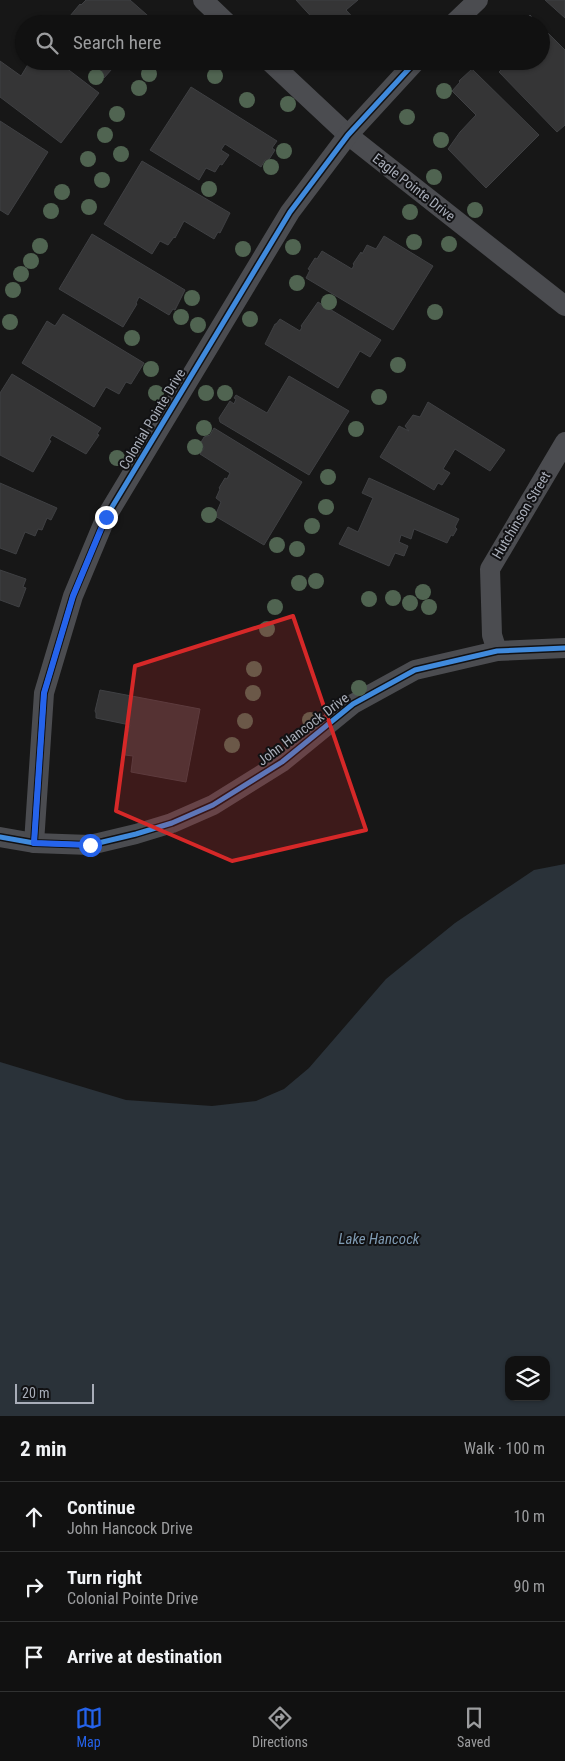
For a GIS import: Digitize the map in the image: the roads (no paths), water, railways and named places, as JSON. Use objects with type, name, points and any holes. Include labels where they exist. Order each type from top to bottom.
[{"type":"street","points":[[202,0],[218,15]]},
{"type":"street","points":[[462,15],[478,0]]},
{"type":"street","name":"Eagle Pointe Drive","points":[[278,70],[348,135],[565,306]]},
{"type":"street","name":"Colonial Pointe Drive","points":[[34,843],[44,693],[73,596],[106,517],[290,212],[348,135],[408,70]]},
{"type":"street","name":"Hutchinson Street","points":[[497,651],[492,635],[490,568],[565,442]]},
{"type":"street","name":"John Hancock Drive","points":[[0,838],[34,843],[90,845],[172,823],[212,805],[282,762],[353,704],[415,670],[497,651],[565,648]]},
{"type":"water","name":"Lake Hancock","points":[[565,864],[565,1416],[0,1416],[0,1062],[126,1100],[212,1106],[256,1101],[284,1089],[309,1068],[386,979],[455,923],[534,870]]}]
